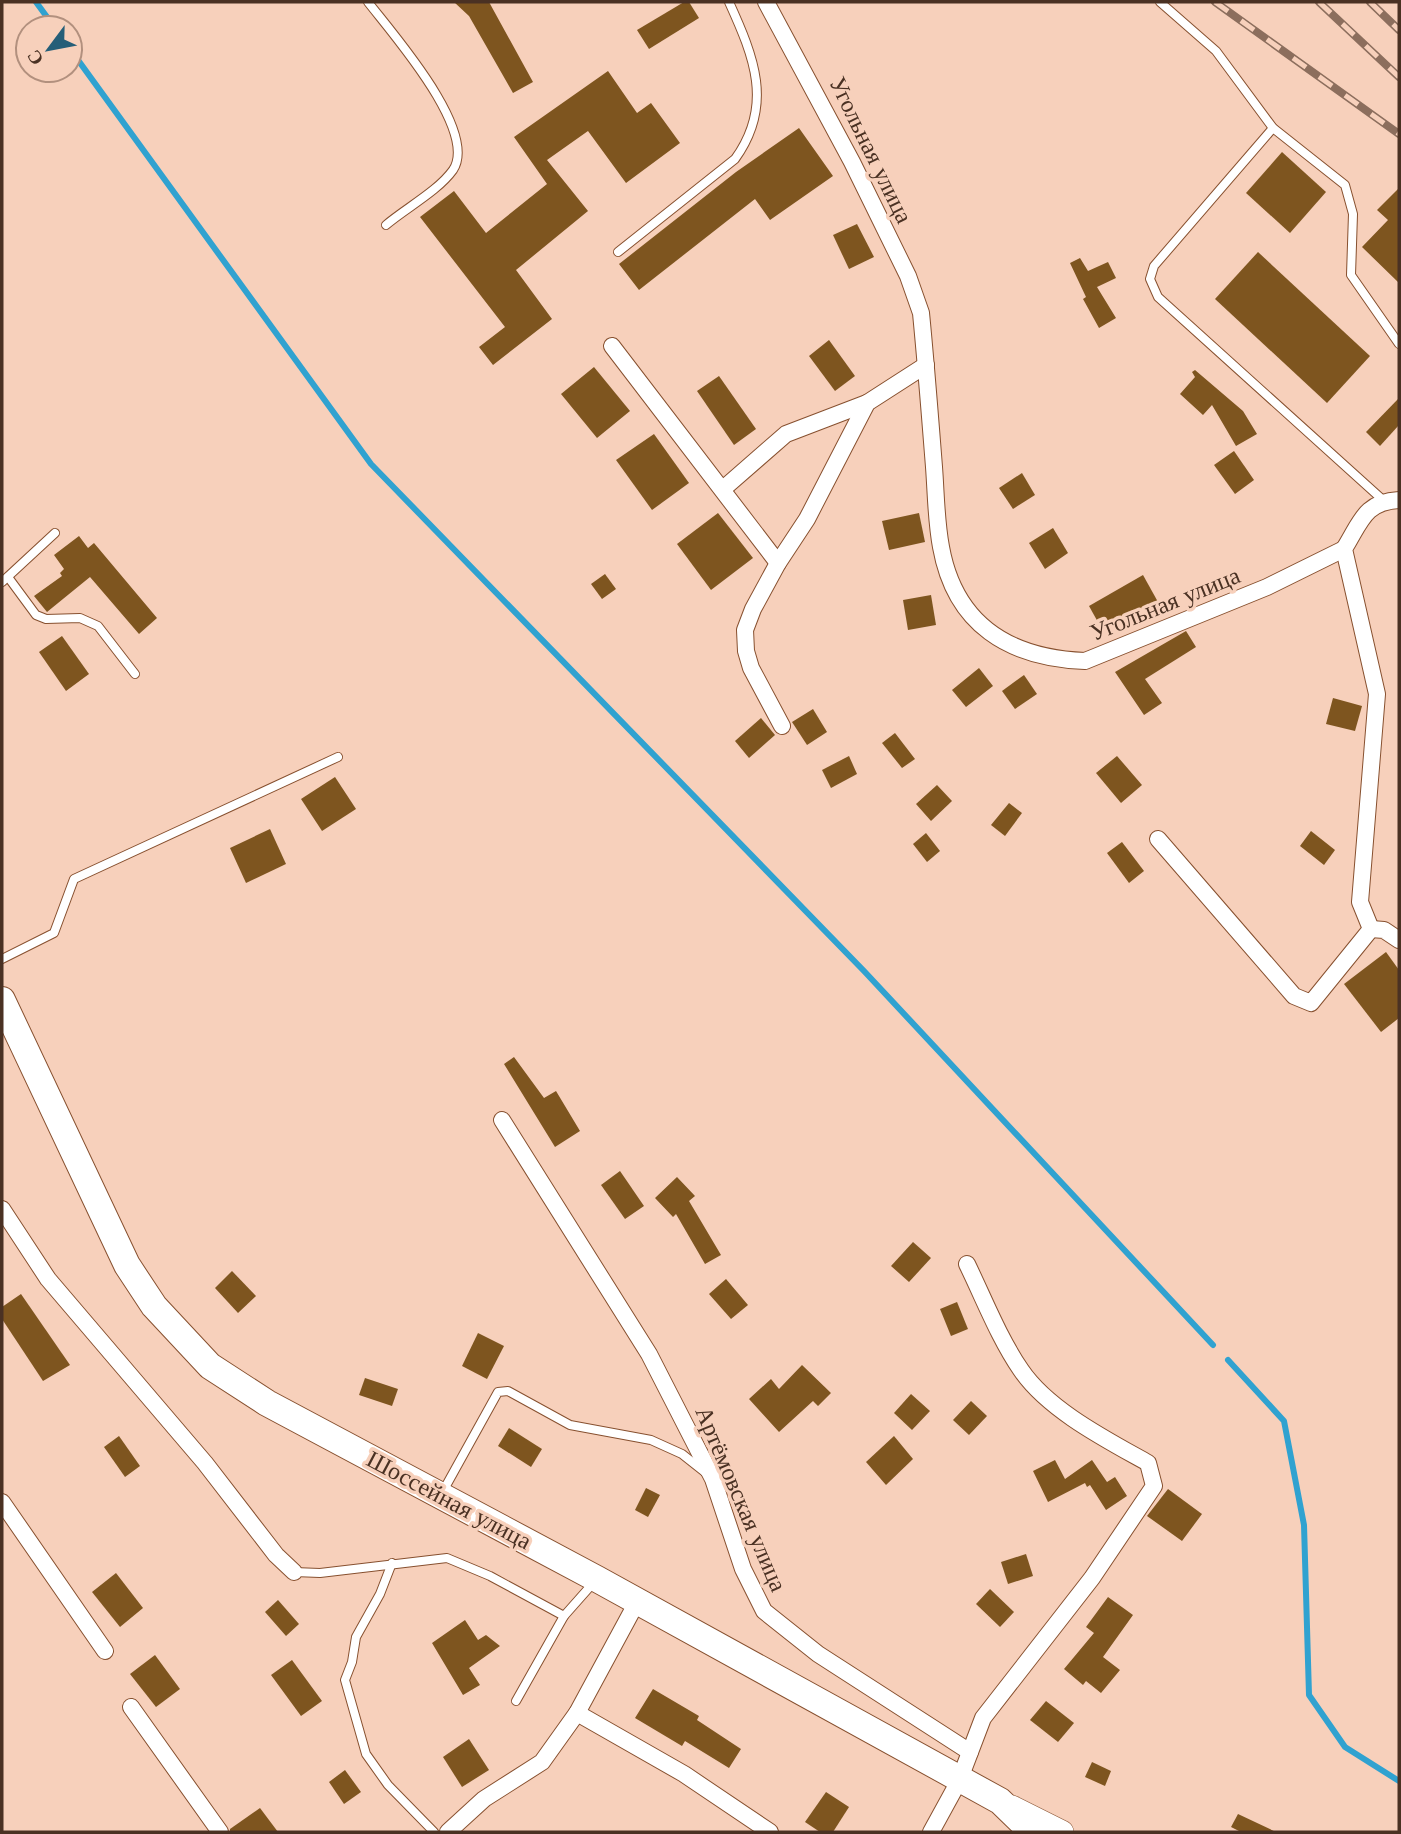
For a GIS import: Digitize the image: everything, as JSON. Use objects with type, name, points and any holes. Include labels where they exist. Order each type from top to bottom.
[{"type":"main road","name":"Шоссейная улица","points":[[2,1000],[127,1265],[154,1306],[183,1340],[211,1366],[267,1403],[597,1579],[960,1781],[1062,1832]]},
{"type":"main road","points":[[1000,1801],[1032,1832]]},
{"type":"street","name":"Угольная улица","points":[[766,2],[809,76],[908,276],[920,313],[941,548],[958,598],[975,621],[996,639],[1052,660],[1084,661],[1255,592],[1345,549]]},
{"type":"street","points":[[612,346],[778,563]]},
{"type":"street","points":[[723,489],[786,434],[867,404],[926,365]]},
{"type":"street","points":[[782,726],[751,668],[746,650],[745,630],[778,563],[807,519],[867,404]]},
{"type":"street","points":[[1371,929],[1360,902],[1377,694],[1345,549],[1370,507],[1392,500]]},
{"type":"street","points":[[1157,839],[1294,996],[1311,1003],[1371,929]]},
{"type":"street","points":[[1371,929],[1384,930],[1399,940]]},
{"type":"street","name":"Артёмовская улица","points":[[502,1119],[649,1354],[713,1479],[743,1569],[764,1611],[818,1654],[970,1752]]},
{"type":"street","points":[[2,1209],[48,1279],[205,1463],[276,1555],[294,1572]]},
{"type":"street","points":[[931,1832],[960,1781],[984,1718],[1092,1578],[1154,1486],[1148,1463],[1099,1436],[1058,1406],[1022,1372],[967,1264]]},
{"type":"street","points":[[2,1502],[106,1651]]},
{"type":"street","points":[[448,1832],[484,1799],[542,1762],[577,1713],[637,1602]]},
{"type":"street","points":[[131,1706],[220,1832]]},
{"type":"street","points":[[577,1713],[684,1774],[770,1832]]},
{"type":"lane","points":[[368,2],[424,74],[446,114],[458,152],[453,170],[386,225]]},
{"type":"lane","points":[[618,253],[735,159],[749,139],[755,121],[758,90],[753,60],[729,2]]},
{"type":"lane","points":[[1160,2],[1216,51],[1273,128],[1345,185],[1353,214],[1351,275],[1399,344]]},
{"type":"lane","points":[[1273,128],[1154,266],[1150,279],[1158,297],[1392,500]]},
{"type":"lane","points":[[55,533],[5,579],[36,615],[46,619],[89,620],[98,626],[135,674]]},
{"type":"lane","points":[[2,959],[54,933],[74,878],[338,757]]},
{"type":"lane","points":[[441,1495],[498,1392],[508,1391],[570,1425],[651,1440],[682,1454],[713,1479]]},
{"type":"lane","points":[[294,1572],[320,1573],[447,1558],[490,1576],[564,1616]]},
{"type":"lane","points":[[391,1563],[380,1594],[356,1637],[352,1662],[345,1681],[366,1754],[388,1785],[434,1832]]},
{"type":"lane","points":[[516,1702],[564,1616],[597,1579]]},
{"type":"building","points":[[454,2],[489,2],[533,82],[513,93],[469,16]]},
{"type":"building","points":[[684,2],[689,2],[699,18],[649,49],[637,30]]},
{"type":"building","points":[[608,71],[637,113],[651,103],[680,143],[626,183],[588,131],[547,160],[588,211],[516,270],[552,319],[493,365],[479,347],[505,327],[420,217],[454,191],[486,233],[547,184],[514,137]]},
{"type":"building","points":[[799,128],[833,176],[770,220],[755,199],[639,290],[619,264],[736,172]]},
{"type":"building","points":[[1282,152],[1326,192],[1290,233],[1246,193]]},
{"type":"building","points":[[1399,188],[1399,283],[1362,247],[1388,220],[1377,210]]},
{"type":"building","points":[[857,224],[874,257],[849,269],[833,235]]},
{"type":"building","points":[[1258,252],[1370,356],[1327,403],[1215,299]]},
{"type":"building","points":[[1080,258],[1088,271],[1108,262],[1116,278],[1097,287],[1116,318],[1099,328],[1083,299],[1086,297],[1070,263]]},
{"type":"building","points":[[829,340],[855,376],[835,391],[809,356]]},
{"type":"building","points":[[594,367],[630,411],[597,438],[561,394]]},
{"type":"building","points":[[1195,370],[1243,411],[1257,434],[1236,446],[1212,405],[1203,415],[1180,394],[1195,377],[1192,372]]},
{"type":"building","points":[[719,376],[756,429],[734,445],[697,391]]},
{"type":"building","points":[[1399,398],[1399,425],[1380,446],[1366,432]]},
{"type":"building","points":[[654,434],[689,483],[652,510],[616,460]]},
{"type":"building","points":[[1234,451],[1254,480],[1235,494],[1214,465]]},
{"type":"building","points":[[1022,473],[1035,495],[1013,509],[999,488]]},
{"type":"building","points":[[718,513],[753,558],[711,590],[677,544]]},
{"type":"building","points":[[919,513],[925,542],[889,550],[882,521]]},
{"type":"building","points":[[1053,528],[1068,553],[1045,569],[1029,543]]},
{"type":"building","points":[[79,536],[88,548],[94,543],[157,618],[139,634],[90,577],[47,612],[34,596],[62,576],[60,573],[64,569],[54,555]]},
{"type":"building","points":[[605,574],[616,589],[602,599],[591,584]]},
{"type":"building","points":[[1143,575],[1158,602],[1104,633],[1089,606]]},
{"type":"building","points":[[931,595],[936,625],[908,630],[903,600]]},
{"type":"building","points":[[1186,631],[1196,647],[1145,679],[1162,703],[1144,715],[1115,672]]},
{"type":"building","points":[[62,636],[89,674],[66,691],[39,652]]},
{"type":"building","points":[[979,668],[993,686],[966,707],[952,690]]},
{"type":"building","points":[[1024,675],[1037,694],[1015,709],[1002,691]]},
{"type":"building","points":[[1333,698],[1362,706],[1355,731],[1326,724]]},
{"type":"building","points":[[813,709],[827,732],[807,745],[792,722]]},
{"type":"building","points":[[761,718],[775,735],[749,758],[735,741]]},
{"type":"building","points":[[895,733],[915,759],[902,768],[882,743]]},
{"type":"building","points":[[849,756],[857,774],[831,788],[822,770]]},
{"type":"building","points":[[1117,756],[1142,785],[1121,803],[1096,773]]},
{"type":"building","points":[[335,777],[356,809],[322,831],[301,799]]},
{"type":"building","points":[[937,785],[952,801],[931,821],[916,804]]},
{"type":"building","points":[[1009,803],[1022,813],[1005,836],[991,825]]},
{"type":"building","points":[[270,829],[286,864],[246,883],[230,848]]},
{"type":"building","points":[[1311,831],[1335,850],[1324,865],[1300,846]]},
{"type":"building","points":[[926,833],[940,851],[927,862],[913,844]]},
{"type":"building","points":[[1122,842],[1144,871],[1129,883],[1107,853]]},
{"type":"building","points":[[1386,952],[1399,970],[1399,1018],[1381,1032],[1344,984]]},
{"type":"building","points":[[514,1057],[544,1098],[556,1091],[580,1131],[555,1147],[504,1064]]},
{"type":"building","points":[[620,1171],[644,1206],[625,1219],[601,1185]]},
{"type":"building","points":[[677,1177],[695,1196],[689,1201],[721,1255],[705,1264],[676,1214],[673,1217],[655,1198]]},
{"type":"building","points":[[913,1242],[931,1258],[909,1282],[891,1266]]},
{"type":"building","points":[[232,1271],[256,1296],[238,1313],[215,1288]]},
{"type":"building","points":[[726,1279],[748,1305],[731,1319],[709,1294]]},
{"type":"building","points":[[21,1294],[70,1365],[43,1381],[2,1319],[2,1307]]},
{"type":"building","points":[[957,1302],[968,1329],[951,1336],[940,1309]]},
{"type":"building","points":[[478,1333],[504,1346],[487,1379],[462,1366]]},
{"type":"building","points":[[802,1365],[831,1393],[818,1406],[813,1401],[779,1432],[749,1399],[771,1379],[779,1389]]},
{"type":"building","points":[[365,1378],[398,1389],[392,1406],[359,1395]]},
{"type":"building","points":[[911,1394],[930,1411],[912,1430],[894,1413]]},
{"type":"building","points":[[971,1401],[987,1416],[969,1435],[953,1420]]},
{"type":"building","points":[[509,1428],[542,1449],[531,1467],[498,1446]]},
{"type":"building","points":[[119,1436],[140,1466],[125,1477],[104,1447]]},
{"type":"building","points":[[894,1436],[913,1459],[886,1485],[866,1462]]},
{"type":"building","points":[[1055,1460],[1065,1479],[1092,1460],[1107,1482],[1115,1477],[1127,1496],[1106,1510],[1090,1485],[1087,1487],[1085,1483],[1048,1502],[1033,1471]]},
{"type":"building","points":[[646,1488],[660,1495],[648,1517],[635,1510]]},
{"type":"building","points":[[1168,1489],[1202,1514],[1182,1541],[1147,1516]]},
{"type":"building","points":[[1026,1554],[1033,1576],[1008,1584],[1001,1562]]},
{"type":"building","points":[[116,1573],[143,1608],[120,1627],[92,1592]]},
{"type":"building","points":[[990,1589],[1014,1612],[1000,1627],[976,1604]]},
{"type":"building","points":[[1108,1597],[1133,1615],[1103,1657],[1120,1670],[1101,1693],[1086,1681],[1083,1685],[1064,1669],[1094,1633],[1086,1627]]},
{"type":"building","points":[[278,1600],[299,1624],[286,1636],[265,1612]]},
{"type":"building","points":[[465,1620],[478,1640],[486,1635],[500,1646],[469,1668],[480,1685],[463,1695],[432,1643]]},
{"type":"building","points":[[155,1655],[180,1689],[156,1707],[130,1674]]},
{"type":"building","points":[[292,1660],[322,1701],[301,1716],[271,1675]]},
{"type":"building","points":[[653,1689],[699,1716],[697,1720],[741,1749],[729,1768],[685,1741],[682,1746],[635,1718]]},
{"type":"building","points":[[1046,1701],[1074,1723],[1058,1742],[1030,1720]]},
{"type":"building","points":[[469,1739],[489,1770],[462,1787],[443,1757]]},
{"type":"building","points":[[1092,1762],[1111,1771],[1105,1786],[1085,1777]]},
{"type":"building","points":[[345,1770],[361,1792],[344,1804],[329,1782]]},
{"type":"building","points":[[826,1792],[849,1807],[833,1832],[820,1832],[805,1822]]},
{"type":"building","points":[[260,1808],[278,1832],[230,1832],[230,1829]]},
{"type":"building","points":[[1238,1814],[1276,1832],[1241,1832],[1231,1827]]},
{"type":"waterway","points":[[36,2],[45,14]]},
{"type":"waterway","points":[[84,68],[371,464],[864,971],[1213,1345]]},
{"type":"waterway","points":[[1228,1360],[1284,1421],[1304,1525],[1309,1695],[1345,1747],[1399,1781]]},
{"type":"railway","points":[[1215,2],[1399,134]]},
{"type":"railway","points":[[1319,2],[1399,77]]},
{"type":"railway","points":[[1370,2],[1399,30]]}]
